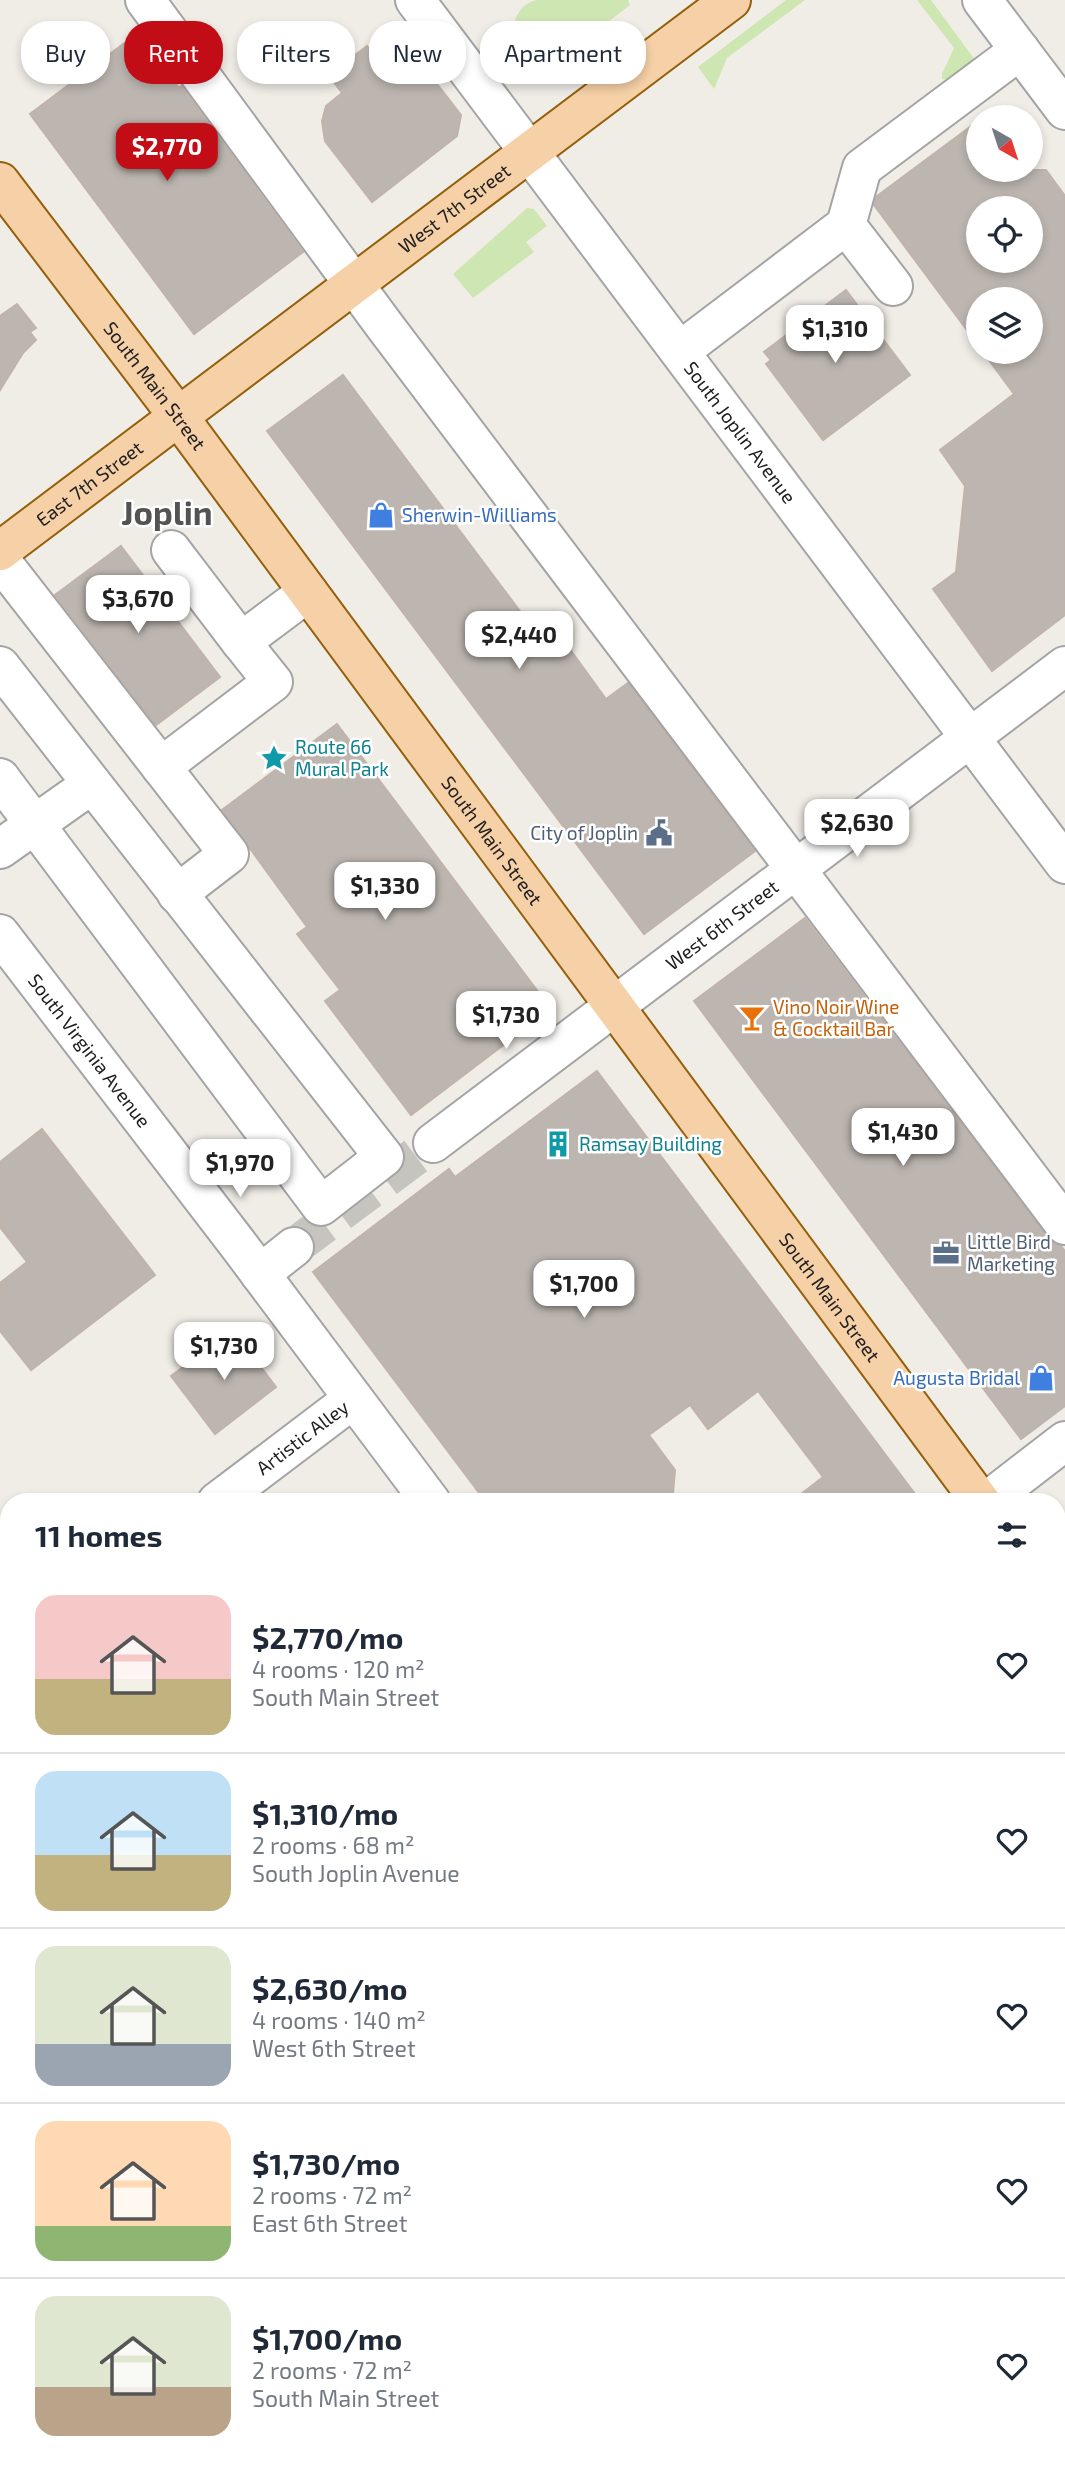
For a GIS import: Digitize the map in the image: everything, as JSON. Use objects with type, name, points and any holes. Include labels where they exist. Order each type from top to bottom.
[{"type":"main road","name":"West 7th Street","points":[[177,416],[731,0]]},
{"type":"main road","name":"South Main Street","points":[[0,182],[977,1493]]},
{"type":"main road","name":"East 7th Street","points":[[0,551],[177,416]]},
{"type":"street","points":[[145,0],[354,284],[1065,1225]]},
{"type":"street","name":"South Joplin Avenue","points":[[415,0],[1065,864]]},
{"type":"street","points":[[982,0],[1065,110]]},
{"type":"street","points":[[680,351],[846,225],[862,168],[1020,50]]},
{"type":"street","points":[[846,225],[893,286]]},
{"type":"street","points":[[161,767],[272,682],[171,550]]},
{"type":"street","points":[[0,560],[229,854],[177,894]]},
{"type":"street","points":[[241,642],[308,592]]},
{"type":"street","points":[[0,666],[384,1157],[321,1206],[0,778]]},
{"type":"street","name":"West 6th Street","points":[[433,1143],[1065,666]]},
{"type":"street","points":[[0,849],[92,784]]},
{"type":"street","name":"South Virginia Avenue","points":[[0,934],[424,1493]]},
{"type":"street","points":[[260,1274],[294,1247]]},
{"type":"street","name":"Artistic Alley","points":[[229,1493],[353,1399]]},
{"type":"street","points":[[996,1493],[1065,1441]]},
{"type":"green space","points":[[536,0],[628,0],[630,5],[609,21],[515,21],[524,6]]},
{"type":"green space","points":[[786,0],[805,0],[727,58],[714,89],[698,67]]},
{"type":"green space","points":[[917,0],[931,0],[975,60],[949,80],[942,79],[942,74],[954,48]]},
{"type":"green space","points":[[527,208],[534,209],[547,226],[526,242],[534,252],[473,298],[453,274]]},
{"type":"building","points":[[124,44],[124,84],[181,86],[303,252],[194,334],[30,114],[70,84],[110,84],[110,54]]},
{"type":"building","points":[[367,46],[369,84],[437,84],[461,115],[457,136],[372,202],[325,141],[322,121],[326,106],[342,93],[335,84],[355,84],[355,55]]},
{"type":"building","points":[[966,130],[966,182],[1043,182],[1043,170],[1046,170],[1065,196],[1065,615],[992,671],[933,589],[956,572],[965,486],[940,450],[1014,394],[992,364],[1043,364],[1043,287],[966,287],[966,329],[874,205],[877,196]]},
{"type":"building","points":[[846,290],[910,375],[823,440],[766,364],[771,360],[764,352]]},
{"type":"building","points":[[17,304],[36,328],[30,332],[36,340],[23,353],[0,390],[0,316]]},
{"type":"building","points":[[343,375],[552,654],[566,644],[606,699],[628,683],[755,851],[644,934],[267,431]]},
{"type":"building","points":[[121,546],[220,677],[156,725],[55,595]]},
{"type":"building","points":[[337,724],[551,1009],[411,1115],[325,1001],[340,990],[297,934],[307,927],[222,810]]},
{"type":"building","points":[[805,918],[1048,1238],[1065,1251],[1065,1406],[1021,1439],[694,1001]]},
{"type":"building","points":[[597,1071],[914,1493],[803,1493],[823,1477],[758,1391],[708,1429],[690,1405],[649,1435],[675,1470],[673,1493],[479,1493],[313,1272],[449,1169],[455,1177]]},
{"type":"building","points":[[42,1129],[155,1275],[31,1370],[0,1331],[0,1283],[27,1262],[0,1227],[0,1162]]},
{"type":"building","points":[[233,1330],[276,1387],[215,1434],[171,1376]]},
{"type":"tunnel","points":[[294,1247],[433,1143]]},
{"type":"place","name":"Sherwin-Williams","points":[[381,515]]},
{"type":"place","name":"Route 66 Mural Park","points":[[274,758]]},
{"type":"place","name":"City of Joplin","points":[[659,833]]},
{"type":"place","name":"Vino Noir Wine & Cocktail Bar","points":[[752,1018]]},
{"type":"place","name":"Ramsay Building","points":[[558,1144]]},
{"type":"place","name":"Little Bird Marketing","points":[[946,1253]]},
{"type":"place","name":"Augusta Bridal","points":[[1041,1378]]},
{"type":"district","name":"Joplin","points":[[167,513]]}]
